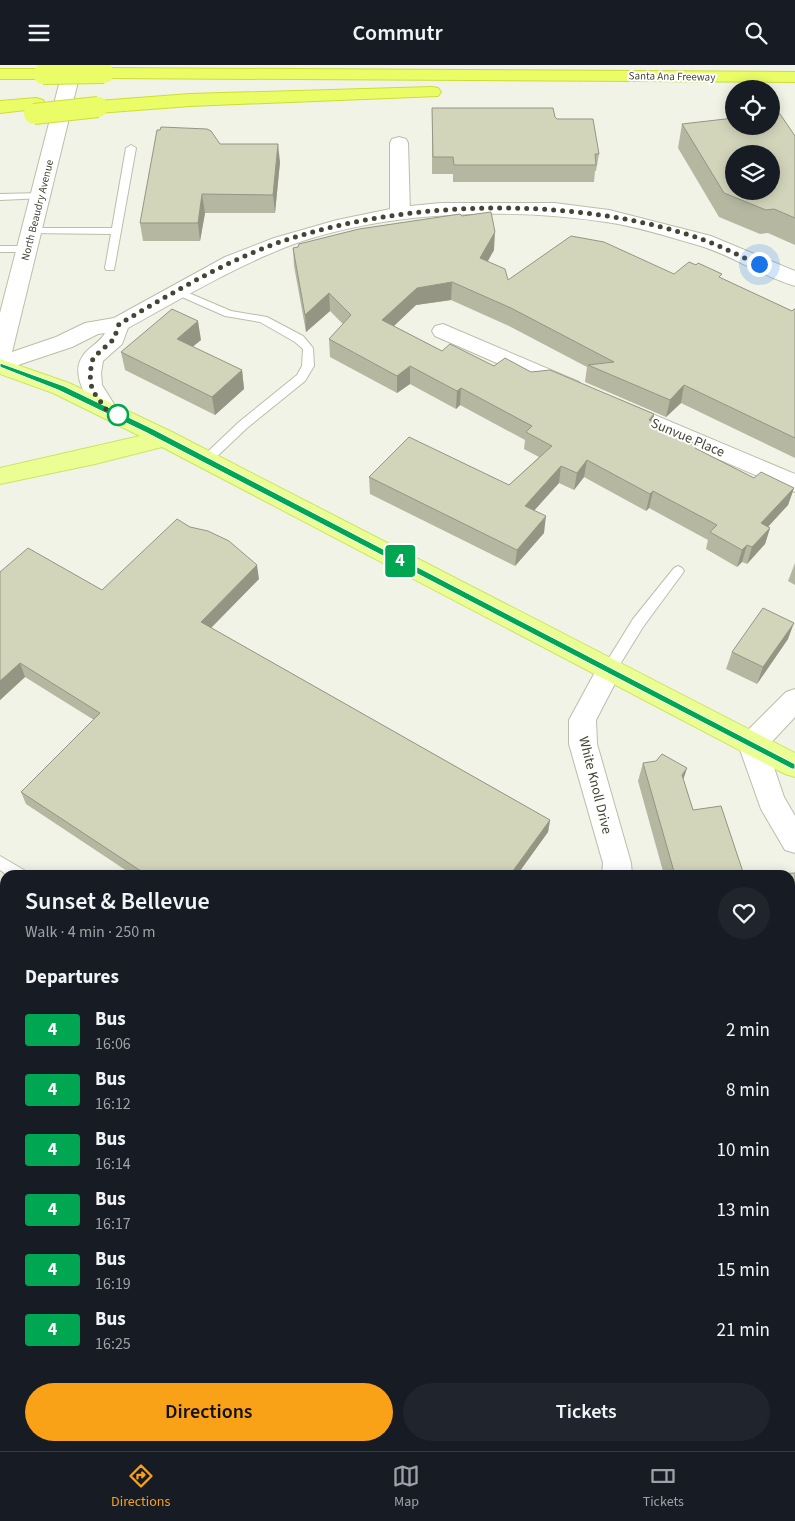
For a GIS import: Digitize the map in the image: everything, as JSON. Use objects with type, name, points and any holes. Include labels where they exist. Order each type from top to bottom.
[{"type":"highway","name":"Santa Ana Freeway","points":[[0,74],[476,74],[743,77]]},
{"type":"highway","points":[[0,117],[35,109],[98,103],[480,90],[743,77],[795,77]]},
{"type":"highway","points":[[0,107],[35,109]]},
{"type":"main road","points":[[0,365],[61,388],[164,438],[795,766]]},
{"type":"main road","points":[[0,476],[94,456],[164,438]]},
{"type":"street","name":"North Beaudry Avenue","points":[[0,356],[73,65]]},
{"type":"street","points":[[398,143],[400,213]]},
{"type":"street","points":[[0,365],[64,342],[93,328],[119,324],[232,262],[280,242],[337,226],[400,213],[441,209],[554,209],[609,216],[704,240],[795,279]]},
{"type":"street","points":[[106,409],[91,385],[90,373],[93,358],[114,339],[119,324]]},
{"type":"street","name":"Sunvue Place","points":[[444,331],[795,484]]},
{"type":"street","name":"White Knoll Drive","points":[[609,671],[582,720],[583,744],[618,870]]},
{"type":"street","points":[[795,701],[752,744],[771,801],[795,841]]},
{"type":"lane","points":[[110,268],[131,147]]},
{"type":"lane","points":[[0,197],[40,196]]},
{"type":"lane","points":[[0,249],[29,240],[116,231]]},
{"type":"lane","points":[[177,291],[229,314],[263,319],[299,339],[308,348],[308,366],[301,378],[243,425],[206,460]]},
{"type":"lane","points":[[609,671],[638,623],[678,571]]},
{"type":"lane","points":[[0,862],[12,870]]},
{"type":"building","points":[[432,108],[553,108],[557,119],[593,119],[599,154],[595,154],[596,165],[454,165],[453,157],[433,157]]},
{"type":"building","points":[[780,114],[795,136],[795,218],[774,209],[766,210],[741,200],[780,200],[780,145],[725,145],[725,193],[682,124],[725,119],[725,135],[780,135]]},
{"type":"building","points":[[161,127],[207,129],[211,131],[220,144],[278,144],[273,195],[202,194],[198,223],[140,223],[157,130],[160,130]]},
{"type":"building","points":[[491,212],[495,232],[480,258],[505,269],[508,280],[571,236],[604,242],[674,274],[689,262],[696,265],[698,263],[722,274],[719,277],[792,311],[795,309],[795,438],[684,385],[670,400],[588,365],[614,362],[511,308],[452,282],[417,288],[382,320],[442,351],[450,344],[494,366],[505,358],[531,372],[550,370],[654,414],[649,420],[698,445],[695,448],[754,478],[761,472],[794,488],[761,523],[770,528],[752,547],[747,545],[742,550],[710,532],[717,525],[653,491],[650,494],[587,460],[577,473],[561,466],[525,506],[546,516],[517,550],[369,477],[409,437],[509,485],[552,446],[526,432],[532,426],[461,388],[457,391],[410,366],[397,376],[329,339],[351,315],[329,293],[305,315],[293,248],[298,247],[299,244],[359,229],[460,214],[462,216]]},
{"type":"building","points":[[172,309],[198,321],[177,339],[242,370],[212,397],[121,352]]},
{"type":"building","points":[[177,519],[190,527],[208,531],[229,541],[257,565],[201,622],[550,820],[514,870],[139,870],[21,792],[100,713],[20,663],[0,681],[0,572],[28,548],[102,590]]},
{"type":"building","points":[[763,608],[794,623],[763,667],[732,652]]},
{"type":"building","points":[[662,754],[687,768],[682,775],[693,810],[721,806],[742,870],[674,870],[643,763],[656,761]]},
{"type":"bus line","name":"4","points":[[0,366],[61,388],[150,431],[795,766]]},
{"type":"route","points":[[118,415],[120,416],[106,409],[95,394],[91,385],[90,373],[93,358],[114,339],[119,324],[232,262],[280,242],[337,226],[400,213],[441,209],[554,209],[609,216],[659,227],[704,240],[759,264]]}]
